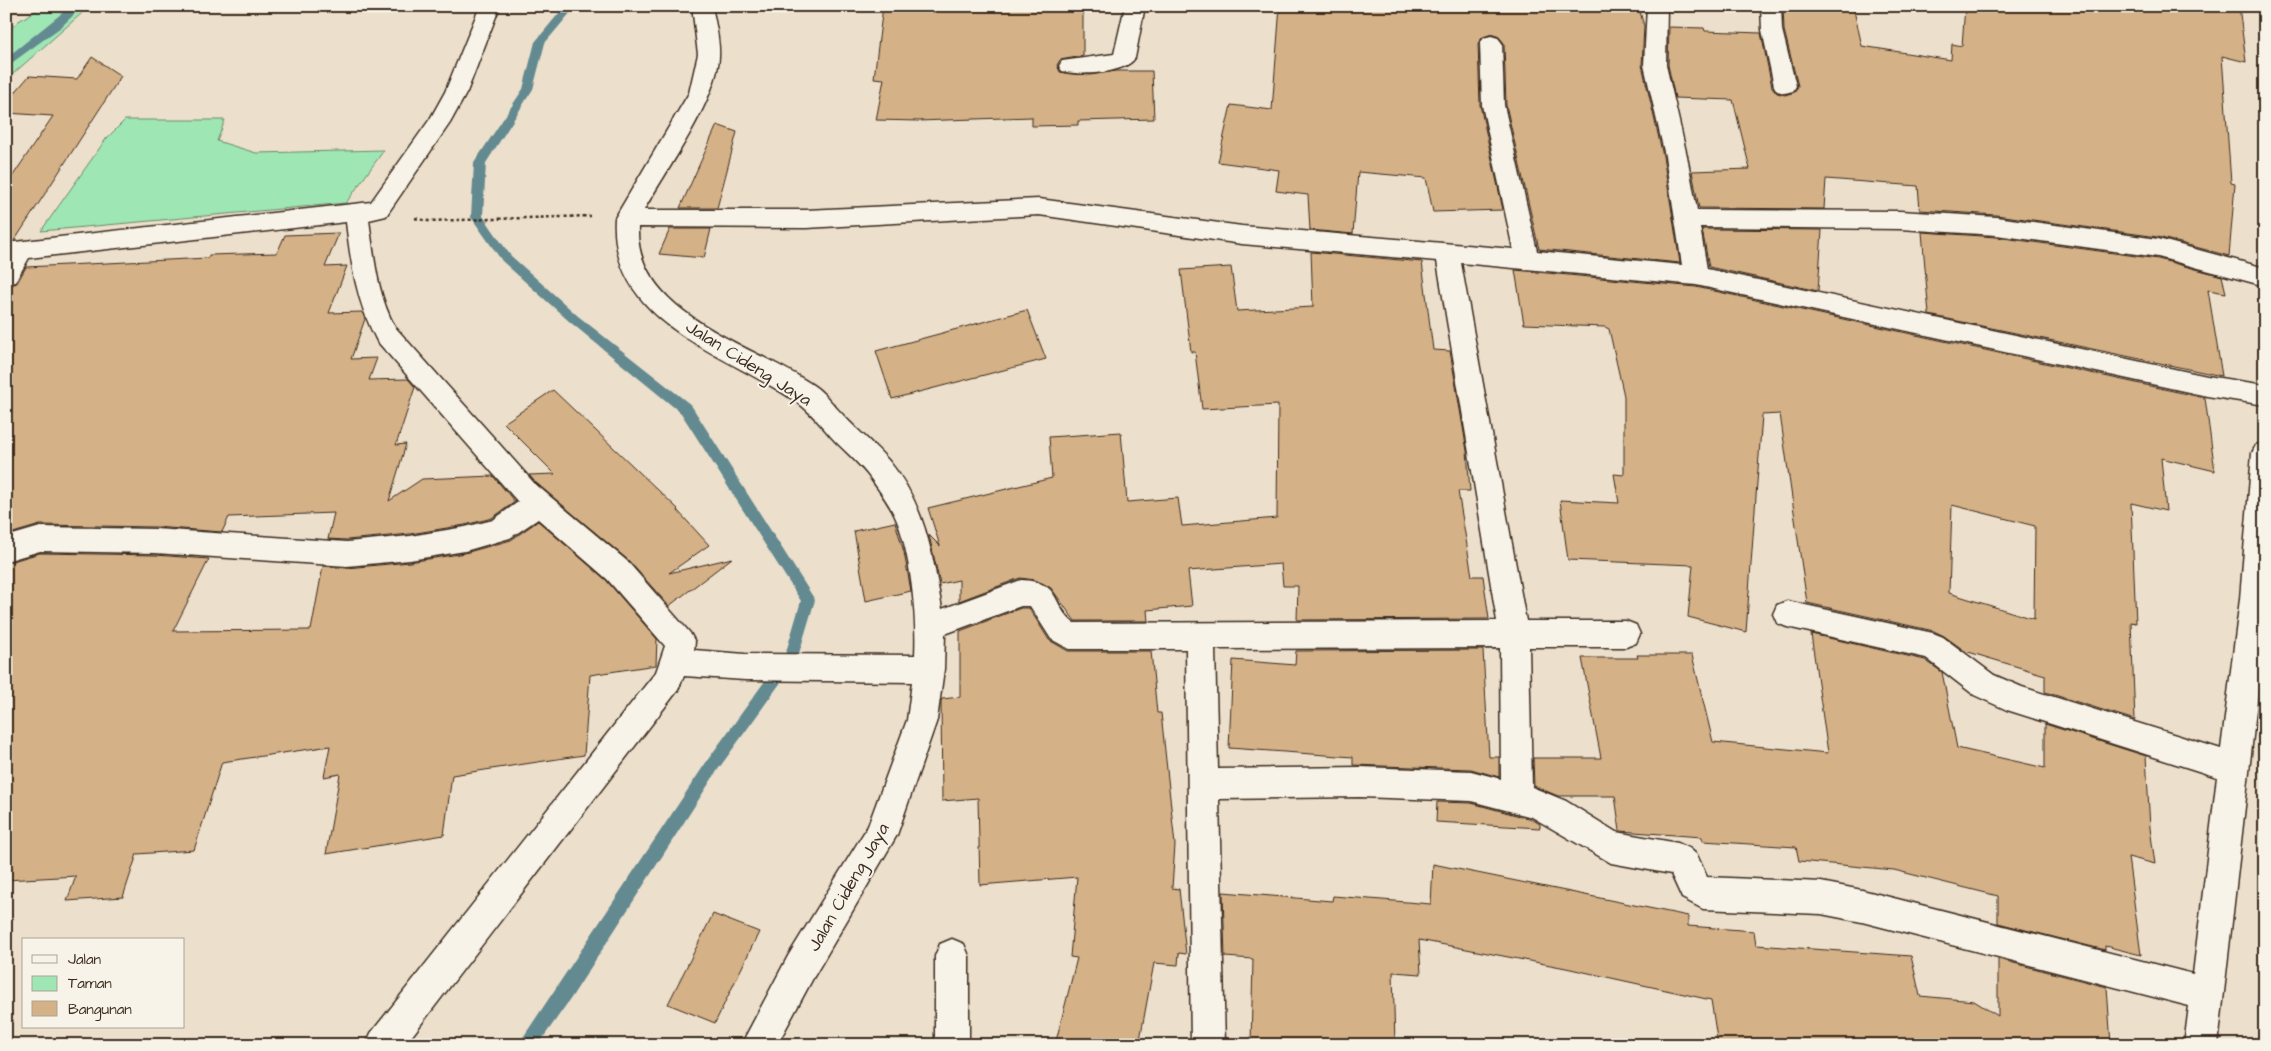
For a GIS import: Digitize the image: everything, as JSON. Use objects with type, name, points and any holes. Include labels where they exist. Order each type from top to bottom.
[{"type":"street","points":[[6,276],[14,251],[378,210],[439,123],[456,92],[490,6]]},
{"type":"street","points":[[702,6],[709,54],[707,70],[700,93],[627,218],[806,219],[1039,207],[1242,235],[1527,258],[1696,276],[2207,386],[2265,395]]},
{"type":"street","points":[[1070,66],[1116,63],[1124,58],[1135,6]]},
{"type":"street","points":[[1656,6],[1655,65],[1676,156],[1696,276]]},
{"type":"street","points":[[1771,6],[1772,30],[1785,86]]},
{"type":"street","points":[[1491,43],[1493,105],[1527,258]]},
{"type":"street","points":[[356,212],[371,302],[376,319],[386,334],[524,491],[616,570],[663,620],[680,642],[679,651],[668,680],[383,1045]]},
{"type":"street","name":"Jalan Cideng Jaya","points":[[627,218],[626,236],[630,258],[637,276],[651,295],[689,328],[808,396],[880,470],[910,520],[918,548],[931,626],[929,669],[922,720],[882,835],[800,968],[758,1045]]},
{"type":"street","points":[[1686,218],[1900,220],[1996,226],[2158,248],[2265,277]]},
{"type":"street","points":[[1448,251],[1514,635],[1517,799]]},
{"type":"street","points":[[2201,1045],[2254,599],[2265,453]]},
{"type":"street","points":[[6,549],[40,539],[155,541],[347,554],[410,548],[465,539],[500,530],[539,503]]},
{"type":"street","points":[[931,626],[1021,593],[1031,592],[1038,594],[1044,599],[1053,622],[1059,631],[1069,636],[1626,634]]},
{"type":"street","points":[[1787,614],[1933,646],[1984,685],[2018,700],[2234,768]]},
{"type":"street","points":[[1200,635],[1208,1045]]},
{"type":"street","points":[[674,662],[744,667],[929,669]]},
{"type":"street","points":[[1202,784],[1360,782],[1471,786],[1535,803],[1555,812],[1611,847],[1667,856],[1683,861],[1692,885],[1703,892],[1821,898],[1862,906],[2207,994]]},
{"type":"street","points":[[952,956],[952,1045]]},
{"type":"path","points":[[428,221],[568,215]]},
{"type":"green space","points":[[44,6],[90,6],[6,80],[6,34],[17,22]]},
{"type":"green space","points":[[125,120],[225,120],[217,141],[256,153],[384,150],[346,203],[41,231],[106,139]]},
{"type":"building","points":[[883,6],[1083,6],[1083,56],[1060,60],[1057,65],[1060,72],[1090,75],[1116,71],[1152,71],[1154,119],[1078,121],[1078,125],[1032,126],[1032,117],[918,121],[876,120],[884,79],[874,78]]},
{"type":"building","points":[[1280,6],[1639,8],[1644,26],[1642,65],[1663,156],[1680,263],[1539,249],[1506,105],[1504,43],[1499,37],[1492,34],[1483,37],[1478,43],[1480,105],[1503,210],[1433,212],[1426,178],[1358,172],[1353,234],[1310,230],[1308,195],[1276,191],[1279,170],[1218,162],[1231,105],[1272,110]]},
{"type":"building","points":[[1783,6],[1853,6],[1862,46],[1951,60],[1952,44],[1962,46],[1965,6],[2239,6],[2246,62],[2222,56],[2231,183],[2235,184],[2229,256],[2158,237],[1996,215],[1920,210],[1918,186],[1826,179],[1824,209],[1699,208],[1692,171],[1750,169],[1733,100],[1675,98],[1668,65],[1669,27],[1704,28],[1705,31],[1761,33],[1772,87],[1777,93],[1785,95],[1795,92],[1798,86],[1784,30]]},
{"type":"building","points":[[92,57],[121,76],[15,240],[6,241],[6,186],[53,116],[6,113],[6,103],[29,76],[77,79]]},
{"type":"building","points":[[717,125],[737,132],[717,208],[680,208]]},
{"type":"building","points":[[670,229],[711,229],[704,258],[659,254]]},
{"type":"building","points":[[1702,229],[1822,230],[1818,291],[1709,267]]},
{"type":"building","points":[[1922,232],[1996,237],[2158,259],[2222,276],[2226,293],[2208,290],[2222,376],[1929,315]]},
{"type":"building","points":[[339,233],[325,267],[347,266],[329,313],[362,312],[365,319],[351,359],[377,358],[369,380],[408,379],[415,387],[396,445],[406,444],[389,501],[422,479],[493,476],[515,502],[492,518],[465,525],[410,534],[347,540],[328,539],[334,513],[229,517],[222,532],[155,527],[40,525],[6,535],[6,293],[11,285],[17,283],[26,267],[208,258],[209,255],[277,253],[285,235]]},
{"type":"building","points":[[1311,252],[1422,262],[1433,350],[1450,351],[1467,451],[1470,491],[1458,491],[1472,576],[1483,576],[1489,619],[1297,620],[1298,586],[1283,586],[1281,564],[1188,571],[1192,606],[1147,610],[1148,621],[1075,621],[1051,588],[1035,580],[1020,578],[959,601],[959,580],[940,584],[929,535],[940,546],[928,508],[1052,478],[1049,437],[1121,432],[1127,502],[1178,498],[1182,526],[1277,518],[1278,405],[1202,409],[1195,352],[1191,352],[1181,270],[1231,267],[1237,311],[1313,307]]},
{"type":"building","points":[[1515,270],[1696,287],[2205,398],[2215,471],[2161,458],[2166,511],[2131,503],[2136,623],[2131,622],[2135,720],[2045,692],[2045,675],[1965,651],[1934,631],[1807,603],[1780,414],[1762,415],[1746,632],[1688,617],[1693,565],[1568,560],[1560,500],[1619,503],[1614,474],[1624,475],[1624,396],[1609,329],[1605,327],[1524,324]],"holes":[[[1952,505],[2035,526],[2034,619],[1949,593]]]},
{"type":"building","points":[[1027,310],[1046,359],[892,399],[876,351]]},
{"type":"building","points":[[553,390],[678,509],[709,545],[669,573],[732,558],[669,606],[628,560],[535,482],[529,475],[555,474],[504,423]]},
{"type":"building","points":[[538,521],[606,580],[657,639],[656,665],[590,675],[584,755],[452,775],[444,835],[326,854],[340,774],[324,777],[330,746],[222,762],[194,850],[137,854],[123,897],[67,901],[76,876],[6,880],[6,563],[40,553],[155,555],[209,559],[173,631],[311,630],[323,566],[347,568],[410,562],[465,553],[511,540]]},
{"type":"building","points":[[895,522],[904,552],[911,591],[866,601],[854,531]]},
{"type":"building","points":[[1021,608],[1029,608],[1049,640],[1068,651],[1151,651],[1157,713],[1161,713],[1175,845],[1172,888],[1179,889],[1186,954],[1179,953],[1178,965],[1154,963],[1139,1045],[1055,1045],[1077,958],[1070,957],[1077,877],[980,885],[978,798],[942,801],[941,701],[942,699],[960,697],[960,631]]},
{"type":"building","points":[[1811,634],[1925,660],[1942,672],[1957,748],[2045,768],[2045,724],[2146,756],[2150,828],[2155,864],[2128,857],[2141,955],[2105,946],[2105,950],[1998,923],[1998,896],[1894,870],[1799,861],[1796,847],[1703,841],[1702,837],[1620,831],[1615,796],[1558,796],[1534,786],[1533,758],[1601,758],[1582,658],[1638,658],[1637,655],[1692,655],[1713,742],[1828,753]]},
{"type":"building","points":[[1483,650],[1489,757],[1499,757],[1499,777],[1471,769],[1353,765],[1353,757],[1229,748],[1233,660],[1295,665],[1296,651]]},
{"type":"building","points":[[1437,802],[1471,803],[1531,819],[1540,824],[1540,828],[1436,822]]},
{"type":"building","points":[[1433,864],[1688,916],[1688,926],[1754,931],[1756,945],[1911,956],[1920,996],[1974,1001],[1998,1016],[1998,959],[2107,987],[2111,1045],[1718,1045],[1711,1000],[1566,968],[1419,940],[1421,974],[1393,972],[1395,1045],[1251,1045],[1253,959],[1225,957],[1223,892],[1332,901],[1333,896],[1431,904]]},
{"type":"building","points":[[713,914],[759,932],[715,1023],[668,1004]]},
{"type":"waterway","points":[[6,64],[57,25],[78,6]]},
{"type":"waterway","points":[[527,1045],[565,992],[714,763],[792,655],[808,600],[686,409],[574,319],[506,258],[477,217],[480,163],[528,89],[540,42],[571,6]]}]
